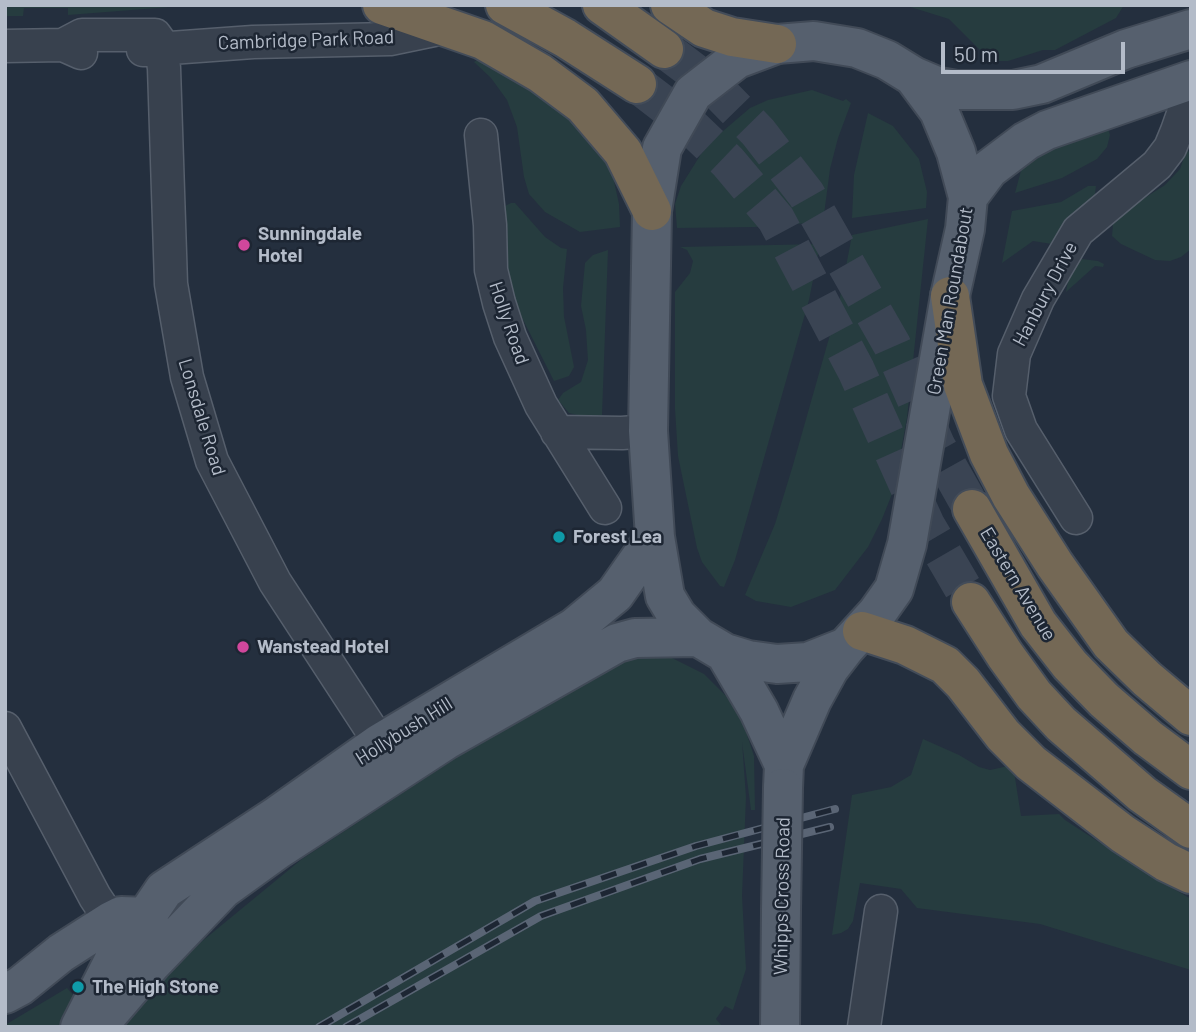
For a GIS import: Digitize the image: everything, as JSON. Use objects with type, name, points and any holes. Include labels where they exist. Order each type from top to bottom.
[{"type":"highway","points":[[382,5],[484,40],[540,73],[583,105],[623,152],[652,211]]},
{"type":"highway","points":[[505,5],[565,38],[637,84]]},
{"type":"highway","points":[[602,5],[664,49]]},
{"type":"highway","points":[[670,5],[704,28],[732,37],[777,44]]},
{"type":"highway","points":[[950,296],[963,385],[989,454],[1011,496],[1055,565],[1111,644],[1191,716]]},
{"type":"highway","name":"Eastern Avenue","points":[[972,509],[1038,624],[1070,665],[1104,701],[1191,770]]},
{"type":"highway","points":[[971,602],[1034,695],[1061,724],[1142,794],[1191,829]]},
{"type":"highway","points":[[854,639],[905,645],[945,665],[1003,735],[1031,763],[1122,834],[1166,862],[1191,874]]},
{"type":"main road","points":[[913,76],[939,87],[956,90],[1013,90],[1042,83],[1168,24],[1182,87],[1047,130],[1026,141],[989,169],[968,197]]},
{"type":"main road","name":"Green Man Roundabout","points":[[814,41],[857,48],[887,60],[913,76],[939,111],[956,152],[968,197],[965,229],[950,296],[907,544],[894,589],[854,639],[808,662],[777,664],[712,645],[677,616],[665,597],[656,537],[648,431],[652,211],[662,148],[693,93],[737,59],[777,44],[814,41]]},
{"type":"main road","name":"Hollybush Hill","points":[[80,1027],[125,928],[164,890],[278,815],[380,743],[575,627],[615,594],[656,537]]},
{"type":"main road","name":"Hollybush Hill","points":[[125,928],[182,909],[223,889],[277,850],[446,740],[617,643],[635,638],[712,645]]},
{"type":"main road","name":"Whipps Cross Road","points":[[783,776],[823,679],[854,639]]},
{"type":"main road","name":"Whipps Cross Road","points":[[712,645],[759,711],[783,776],[780,1027]]},
{"type":"main road","name":"Hollybush Hill","points":[[98,1027],[152,963],[223,889]]},
{"type":"main road","points":[[13,990],[125,928]]},
{"type":"street","name":"Cambridge Park Road","points":[[5,46],[63,45],[82,35],[155,35],[162,48],[253,41],[390,39],[448,27]]},
{"type":"street","name":"Lonsdale Road","points":[[162,48],[171,284],[187,377],[212,461],[275,582],[380,743]]},
{"type":"street","name":"Hanbury Drive","points":[[1076,518],[1021,430],[1009,396],[1014,354],[1038,299],[1078,231],[1157,165],[1170,148],[1175,136],[1170,124],[1182,87]]},
{"type":"street","name":"Holly Road","points":[[491,154],[491,270],[510,338],[541,405],[605,508]]},
{"type":"street","points":[[557,432],[648,431]]},
{"type":"street","points":[[5,727],[95,897],[125,928]]},
{"type":"street","points":[[864,1027],[881,911]]},
{"type":"green space","points":[[5,5],[170,7],[68,15],[68,8],[24,8],[23,16],[5,16]]},
{"type":"green space","points":[[904,5],[1124,5],[1116,18],[1055,50],[1043,50],[1008,61],[991,61],[949,19]]},
{"type":"green space","points":[[482,57],[563,108],[600,151],[612,172],[619,204],[620,227],[580,232],[545,212],[529,194],[517,127],[507,100],[491,78],[474,62]]},
{"type":"green space","points":[[812,90],[843,101],[846,99],[851,103],[830,169],[823,222],[755,227],[677,228],[675,204],[681,186],[701,154],[716,137],[750,108],[768,100]]},
{"type":"green space","points":[[868,113],[893,126],[919,159],[927,192],[926,208],[852,218],[854,175]]},
{"type":"green space","points":[[1106,122],[1110,135],[1107,147],[1097,159],[1062,178],[1015,193],[1022,167],[1033,151]]},
{"type":"green space","points":[[1187,149],[1191,156],[1191,249],[1170,261],[1155,260],[1121,244],[1112,236],[1113,224],[1132,206],[1165,185],[1180,169]]},
{"type":"green space","points":[[1088,186],[1096,186],[1095,194],[1052,244],[1033,241],[1002,263],[1012,211],[1061,202]]},
{"type":"green space","points":[[515,203],[545,237],[567,249],[563,288],[564,317],[574,367],[569,376],[554,381],[506,286],[502,238],[505,206]]},
{"type":"green space","points":[[928,219],[907,418],[894,489],[882,519],[868,547],[835,590],[791,607],[756,601],[745,595],[775,524],[793,465],[839,303],[852,235]]},
{"type":"green space","points":[[820,244],[809,300],[735,560],[724,587],[720,586],[702,562],[697,548],[678,456],[675,409],[675,292],[690,273],[693,261],[687,250],[680,247]]},
{"type":"green space","points":[[608,250],[602,415],[590,418],[569,413],[558,400],[563,393],[581,382],[588,360],[581,306],[585,263],[593,255]]},
{"type":"green space","points":[[1082,259],[1104,264],[1103,267],[1095,266],[1066,292],[1070,271]]},
{"type":"green space","points":[[623,655],[668,656],[704,674],[726,696],[742,719],[754,756],[755,810],[751,810],[742,742],[746,797],[742,896],[746,969],[733,1010],[725,1006],[716,1019],[723,1027],[115,1027],[189,952],[302,859],[477,744]]},
{"type":"green space","points":[[923,739],[979,767],[990,770],[1013,765],[1021,816],[1059,814],[1145,872],[1191,899],[1191,970],[1040,924],[917,908],[901,889],[860,883],[853,921],[848,929],[832,935],[852,795],[891,787],[911,775]]},
{"type":"green space","points":[[67,988],[75,997],[58,1027],[5,1027],[5,1025]]},
{"type":"tunnel","points":[[664,49],[714,87],[758,132],[806,194],[892,345],[936,445],[972,509]]},
{"type":"tunnel","points":[[637,84],[684,120],[728,162],[776,219],[856,370],[926,525],[971,602]]},
{"type":"railway","points":[[319,1027],[535,901],[696,846],[835,809]]},
{"type":"railway","points":[[346,1027],[541,916],[700,859],[830,827]]},
{"type":"place","name":"Sunningdale Hotel","points":[[244,245]]},
{"type":"place","name":"Forest Lea","points":[[559,537]]},
{"type":"place","name":"Wanstead Hotel","points":[[243,647]]},
{"type":"place","name":"The High Stone","points":[[78,987]]}]
